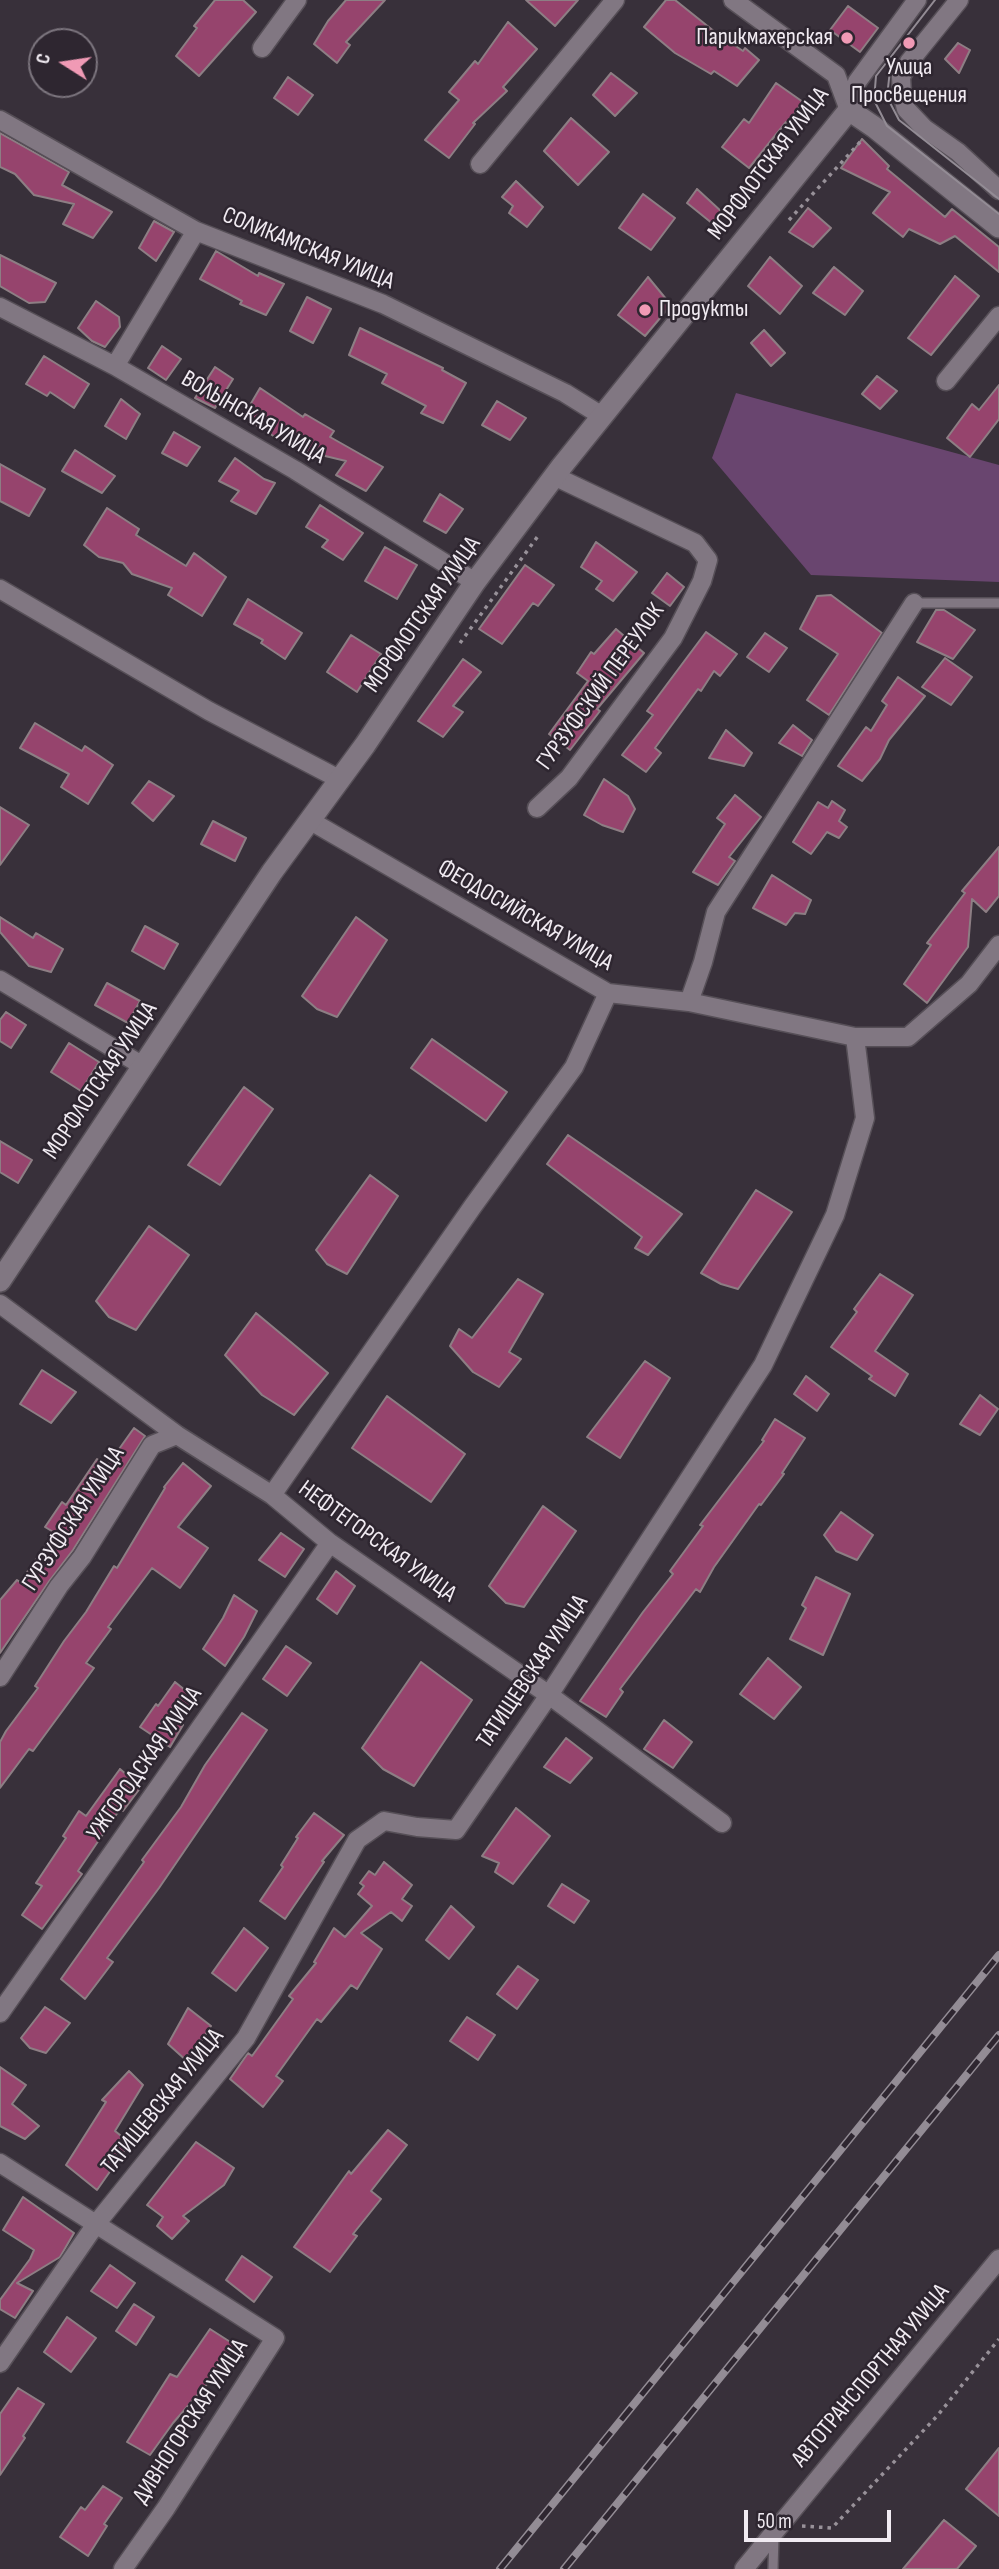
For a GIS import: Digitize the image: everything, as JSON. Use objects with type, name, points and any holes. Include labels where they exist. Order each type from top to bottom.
[{"type":"street","points":[[262,48],[297,0]]},
{"type":"street","points":[[480,164],[615,0]]},
{"type":"street","points":[[733,0],[836,75],[849,110],[999,227]]},
{"type":"street","name":"МОРФЛОТСКАЯ УЛИЦА","points":[[0,1281],[309,820],[365,745],[475,582],[554,476],[849,110],[857,82],[917,0]]},
{"type":"street","points":[[959,0],[909,62],[901,77],[906,109],[924,128],[958,152],[999,190]]},
{"type":"street","name":"СОЛИКАМСКАЯ УЛИЦА","points":[[0,120],[196,231],[383,304],[565,393],[602,416]]},
{"type":"street","points":[[115,366],[196,231]]},
{"type":"street","name":"ВОЛЫНСКАЯ УЛИЦА","points":[[0,307],[115,366],[295,470],[475,582]]},
{"type":"street","points":[[946,381],[999,316]]},
{"type":"street","name":"ГУРЗУФСКИЙ ПЕРЕУЛОК","points":[[537,808],[569,778],[673,638],[702,581],[708,560],[695,543],[554,476]]},
{"type":"street","points":[[0,589],[209,711],[339,779]]},
{"type":"street","points":[[689,1002],[716,912],[914,603]]},
{"type":"street","name":"ФЕОДОСИЙСКАЯ УЛИЦА","points":[[309,820],[608,993],[689,1002],[855,1037]]},
{"type":"street","points":[[855,1037],[908,1037],[969,984],[999,945]]},
{"type":"street","points":[[0,979],[143,1066]]},
{"type":"street","points":[[272,1495],[473,1206],[574,1067],[608,993]]},
{"type":"street","name":"ТАТИЩЕВСКАЯ УЛИЦА","points":[[0,2363],[96,2224],[246,2038],[357,1840],[384,1821],[456,1830],[549,1695],[763,1365],[835,1214],[865,1118],[855,1037]]},
{"type":"street","name":"НЕФТЕГОРСКАЯ УЛИЦА","points":[[0,1304],[177,1435],[272,1495],[330,1543],[549,1695],[723,1823]]},
{"type":"street","name":"ГУРЗУФСКАЯ УЛИЦА","points":[[0,1677],[59,1586],[82,1557],[152,1445],[177,1435]]},
{"type":"street","name":"УЖГОРОДСКАЯ УЛИЦА","points":[[0,2013],[330,1543]]},
{"type":"street","points":[[0,2163],[96,2224]]},
{"type":"street","name":"ДИВНОГОРСКАЯ УЛИЦА","points":[[96,2224],[275,2338],[166,2508],[123,2569]]},
{"type":"street","name":"АВТОТРАНСПОРТНАЯ УЛИЦА","points":[[744,2569],[999,2259]]},
{"type":"lane","points":[[914,603],[999,603]]},
{"type":"lane","points":[[773,2569],[777,2528]]},
{"type":"path","points":[[786,224],[874,127]]},
{"type":"path","points":[[457,648],[542,529]]},
{"type":"path","points":[[777,2528],[832,2528],[938,2415],[999,2339]]},
{"type":"shaded area","points":[[736,393],[999,465],[999,582],[811,575],[712,458]]},
{"type":"building","points":[[215,0],[243,0],[256,12],[199,76],[176,56],[197,28],[194,26]]},
{"type":"building","points":[[346,0],[385,0],[346,42],[350,45],[337,63],[314,44],[328,21]]},
{"type":"building","points":[[526,0],[578,0],[555,26]]},
{"type":"building","points":[[666,0],[675,0],[715,32],[743,51],[745,48],[759,60],[737,86],[714,71],[711,74],[675,53],[644,27]]},
{"type":"building","points":[[848,6],[878,28],[860,52],[830,30]]},
{"type":"building","points":[[508,22],[537,49],[503,87],[507,91],[473,123],[475,124],[449,158],[425,140],[459,100],[449,92],[475,61],[478,64]]},
{"type":"building","points":[[958,43],[970,50],[959,73],[945,59]]},
{"type":"building","points":[[611,73],[637,93],[615,116],[593,95]]},
{"type":"building","points":[[288,77],[313,95],[298,115],[274,98]]},
{"type":"building","points":[[776,83],[803,102],[749,168],[722,147],[744,119],[749,123]]},
{"type":"building","points":[[571,118],[609,152],[578,185],[544,151]]},
{"type":"building","points":[[0,133],[69,172],[62,185],[112,212],[93,238],[63,224],[74,204],[34,195],[15,174],[0,167]]},
{"type":"building","points":[[862,139],[889,166],[887,169],[945,217],[952,209],[999,247],[999,272],[955,236],[940,244],[909,229],[903,237],[873,213],[890,192],[841,168]]},
{"type":"building","points":[[516,181],[543,207],[527,227],[509,213],[513,206],[502,197]]},
{"type":"building","points":[[697,189],[723,213],[713,224],[687,203]]},
{"type":"building","points":[[643,194],[675,218],[651,250],[619,228]]},
{"type":"building","points":[[808,208],[831,228],[813,247],[789,232]]},
{"type":"building","points":[[154,221],[174,232],[156,261],[139,248]]},
{"type":"building","points":[[216,251],[258,276],[259,273],[284,284],[266,315],[240,304],[242,301],[200,279]]},
{"type":"building","points":[[0,255],[56,283],[45,302],[29,303],[0,286]]},
{"type":"building","points":[[770,257],[802,286],[780,314],[748,286]]},
{"type":"building","points":[[834,267],[863,291],[845,315],[813,293]]},
{"type":"building","points":[[955,276],[979,296],[931,355],[908,338]]},
{"type":"building","name":"Продукты","points":[[648,277],[671,305],[645,336],[618,315]]},
{"type":"building","points":[[307,297],[331,309],[313,343],[290,331]]},
{"type":"building","points":[[96,301],[119,317],[120,327],[105,347],[92,341],[78,328]]},
{"type":"building","points":[[360,328],[443,368],[442,370],[466,383],[443,423],[421,413],[426,406],[382,383],[387,374],[349,355]]},
{"type":"building","points":[[764,330],[785,353],[771,366],[751,343]]},
{"type":"building","points":[[162,346],[181,359],[166,380],[148,368]]},
{"type":"building","points":[[44,356],[89,384],[74,408],[50,392],[47,396],[26,384]]},
{"type":"building","points":[[215,367],[233,379],[215,408],[195,398]]},
{"type":"building","points":[[877,376],[897,391],[880,409],[862,394]]},
{"type":"building","points":[[999,385],[999,419],[970,457],[947,438],[972,404],[979,410]]},
{"type":"building","points":[[260,388],[303,417],[305,414],[334,431],[330,437],[383,467],[366,491],[336,475],[346,461],[300,450],[285,433],[280,440],[243,417]]},
{"type":"building","points":[[121,399],[140,414],[126,439],[105,426]]},
{"type":"building","points":[[497,401],[526,418],[510,440],[482,425]]},
{"type":"building","points":[[174,432],[200,447],[187,466],[162,453]]},
{"type":"building","points":[[75,450],[115,476],[102,493],[62,471]]},
{"type":"building","points":[[235,458],[264,479],[275,483],[256,514],[231,501],[239,491],[219,481]]},
{"type":"building","points":[[0,464],[45,489],[29,516],[0,501]]},
{"type":"building","points":[[440,494],[463,509],[446,533],[424,521]]},
{"type":"building","points":[[320,505],[363,533],[343,560],[322,547],[328,540],[306,527]]},
{"type":"building","points":[[107,508],[139,529],[136,535],[186,566],[194,553],[226,577],[202,616],[168,595],[172,588],[132,574],[123,563],[99,557],[84,545]]},
{"type":"building","points":[[596,542],[637,572],[613,601],[596,589],[602,581],[581,567]]},
{"type":"building","points":[[385,547],[417,565],[397,599],[365,581]]},
{"type":"building","points":[[525,565],[554,585],[538,606],[533,603],[502,644],[479,629]]},
{"type":"building","points":[[667,573],[684,587],[670,606],[652,593]]},
{"type":"building","points":[[831,595],[882,633],[829,715],[807,700],[838,654],[800,629],[817,596]]},
{"type":"building","points":[[248,599],[302,633],[285,659],[261,643],[263,640],[234,624]]},
{"type":"building","points":[[936,610],[944,610],[975,630],[953,659],[917,642]]},
{"type":"building","points":[[616,629],[644,653],[597,709],[600,711],[570,750],[549,734],[588,681],[577,673],[591,652],[594,654]]},
{"type":"building","points":[[706,632],[737,654],[720,676],[714,671],[701,691],[698,689],[655,748],[661,753],[646,772],[622,755],[653,715],[647,711]]},
{"type":"building","points":[[765,633],[787,648],[769,672],[747,657]]},
{"type":"building","points":[[351,635],[381,654],[357,692],[327,672]]},
{"type":"building","points":[[945,658],[972,677],[951,705],[922,687]]},
{"type":"building","points":[[463,659],[481,672],[453,706],[463,712],[443,737],[418,721]]},
{"type":"building","points":[[898,677],[925,696],[889,740],[880,759],[862,781],[838,766],[866,727],[871,731],[887,705],[882,701]]},
{"type":"building","points":[[35,723],[82,751],[85,746],[113,765],[88,804],[61,787],[69,774],[20,748]]},
{"type":"building","points":[[793,725],[812,740],[802,756],[779,743]]},
{"type":"building","points":[[726,730],[752,753],[744,766],[709,758]]},
{"type":"building","points":[[604,779],[628,796],[635,809],[623,832],[584,815]]},
{"type":"building","points":[[149,781],[174,796],[153,821],[132,803]]},
{"type":"building","points":[[735,795],[761,817],[729,857],[735,861],[718,885],[693,872],[725,824],[717,818]]},
{"type":"building","points":[[832,801],[845,810],[839,821],[847,827],[839,838],[827,832],[811,854],[793,842],[818,802],[828,808]]},
{"type":"building","points":[[0,807],[29,825],[0,865]]},
{"type":"building","points":[[213,821],[246,838],[235,861],[201,844]]},
{"type":"building","points":[[999,847],[999,896],[986,912],[972,899],[968,947],[927,1003],[904,984],[931,945],[927,943],[965,893],[962,891]]},
{"type":"building","points":[[772,875],[811,900],[805,914],[795,913],[786,925],[753,908]]},
{"type":"building","points":[[0,917],[33,938],[36,933],[63,949],[51,972],[29,966],[0,932]]},
{"type":"building","points":[[356,917],[387,940],[337,1017],[317,1009],[302,996]]},
{"type":"building","points":[[145,926],[178,944],[164,969],[132,951]]},
{"type":"building","points":[[107,983],[140,1001],[128,1023],[95,1005]]},
{"type":"building","points":[[6,1012],[26,1025],[11,1048],[0,1041],[0,1020]]},
{"type":"building","points":[[432,1039],[507,1092],[486,1121],[411,1068]]},
{"type":"building","points":[[69,1043],[99,1062],[81,1091],[51,1072]]},
{"type":"building","points":[[244,1087],[273,1109],[220,1185],[188,1165]]},
{"type":"building","points":[[568,1135],[682,1214],[648,1255],[635,1248],[642,1237],[547,1164]]},
{"type":"building","points":[[0,1141],[32,1160],[18,1183],[0,1172]]},
{"type":"building","points":[[370,1175],[398,1196],[347,1274],[327,1264],[316,1250]]},
{"type":"building","points":[[756,1190],[792,1212],[738,1289],[721,1284],[701,1273]]},
{"type":"building","points":[[149,1226],[189,1255],[136,1330],[109,1317],[96,1301]]},
{"type":"building","points":[[880,1274],[913,1295],[875,1351],[908,1374],[895,1396],[869,1379],[872,1376],[831,1347]]},
{"type":"building","points":[[518,1279],[543,1294],[509,1352],[521,1359],[499,1387],[473,1372],[450,1346],[459,1329],[472,1338]]},
{"type":"building","points":[[256,1313],[328,1373],[294,1415],[262,1395],[225,1355]]},
{"type":"building","points":[[645,1361],[670,1378],[620,1458],[587,1437]]},
{"type":"building","points":[[42,1370],[76,1392],[51,1423],[20,1404]]},
{"type":"building","points":[[806,1376],[829,1394],[817,1411],[794,1394]]},
{"type":"building","points":[[980,1395],[998,1409],[980,1435],[960,1424]]},
{"type":"building","points":[[387,1396],[465,1454],[431,1502],[352,1448]]},
{"type":"building","points":[[775,1419],[805,1438],[782,1473],[784,1474],[714,1567],[700,1592],[696,1589],[620,1689],[623,1692],[606,1717],[580,1701],[673,1574],[670,1571],[703,1526],[700,1525],[764,1441],[762,1440]]},
{"type":"building","points":[[134,1428],[145,1436],[73,1550],[0,1653],[0,1600],[17,1580],[20,1582],[55,1533],[45,1527],[62,1502],[66,1505],[97,1459],[107,1466]]},
{"type":"building","points":[[183,1463],[211,1486],[178,1527],[208,1548],[180,1588],[152,1568],[108,1627],[111,1629],[86,1663],[94,1668],[33,1751],[29,1749],[0,1788],[0,1742],[6,1731],[38,1688],[35,1686],[64,1641],[86,1612],[114,1566],[117,1568],[164,1487]]},
{"type":"building","points":[[543,1506],[576,1531],[524,1607],[506,1603],[489,1586]]},
{"type":"building","points":[[841,1512],[873,1535],[857,1560],[836,1551],[824,1535]]},
{"type":"building","points":[[281,1533],[304,1549],[285,1577],[259,1560]]},
{"type":"building","points":[[336,1571],[355,1586],[337,1614],[317,1599]]},
{"type":"building","points":[[816,1577],[850,1594],[823,1655],[790,1639],[806,1608],[802,1605]]},
{"type":"building","points":[[234,1595],[257,1611],[225,1666],[203,1649]]},
{"type":"building","points":[[286,1646],[311,1663],[287,1696],[263,1679]]},
{"type":"building","points":[[768,1658],[801,1687],[774,1719],[740,1694]]},
{"type":"building","points":[[421,1662],[472,1700],[414,1786],[383,1769],[362,1748]]},
{"type":"building","points":[[175,1682],[196,1699],[179,1723],[183,1725],[170,1747],[140,1727]]},
{"type":"building","points":[[242,1713],[267,1730],[159,1888],[107,1958],[113,1962],[85,1999],[61,1979],[144,1862],[142,1860],[181,1807],[205,1765]]},
{"type":"building","points":[[664,1720],[692,1742],[673,1768],[644,1749]]},
{"type":"building","points":[[566,1738],[592,1758],[570,1783],[544,1767]]},
{"type":"building","points":[[120,1769],[141,1787],[123,1811],[120,1809],[78,1871],[82,1874],[42,1929],[22,1915],[42,1886],[36,1883],[66,1838],[63,1836],[79,1811],[86,1816]]},
{"type":"building","points":[[516,1808],[550,1836],[513,1884],[495,1872],[499,1863],[482,1856]]},
{"type":"building","points":[[314,1813],[344,1835],[322,1861],[324,1862],[285,1919],[260,1901],[283,1867],[281,1865],[298,1838],[296,1837]]},
{"type":"building","points":[[384,1862],[412,1885],[402,1899],[412,1906],[402,1921],[391,1912],[361,1933],[382,1949],[357,1989],[351,1985],[321,2022],[317,2019],[276,2076],[283,2081],[263,2107],[230,2079],[248,2053],[252,2056],[293,1999],[289,1996],[316,1963],[314,1962],[334,1928],[345,1937],[372,1906],[358,1894],[364,1886],[360,1883],[369,1871],[375,1875]]},
{"type":"building","points":[[562,1884],[589,1901],[574,1923],[548,1906]]},
{"type":"building","points":[[451,1906],[474,1927],[449,1959],[426,1940]]},
{"type":"building","points":[[244,1928],[268,1948],[236,1991],[212,1973]]},
{"type":"building","points":[[518,1966],[538,1980],[517,2009],[497,1994]]},
{"type":"building","points":[[45,2007],[70,2023],[46,2053],[30,2048],[21,2038]]},
{"type":"building","points":[[188,2008],[211,2026],[188,2062],[168,2044]]},
{"type":"building","points":[[467,2017],[495,2035],[478,2060],[450,2041]]},
{"type":"building","points":[[0,2067],[26,2085],[12,2104],[39,2126],[25,2139],[0,2126]]},
{"type":"building","points":[[129,2071],[143,2085],[115,2131],[130,2143],[97,2190],[66,2165],[106,2102],[102,2100]]},
{"type":"building","points":[[388,2130],[407,2145],[371,2191],[381,2199],[353,2234],[357,2236],[330,2272],[294,2247],[349,2171],[351,2174]]},
{"type":"building","points":[[196,2142],[234,2168],[224,2185],[183,2216],[189,2221],[172,2239],[157,2226],[163,2217],[147,2205]]},
{"type":"building","points":[[23,2197],[74,2233],[60,2257],[17,2283],[33,2291],[15,2318],[0,2309],[0,2300],[34,2250],[3,2230]]},
{"type":"building","points":[[242,2256],[272,2277],[254,2302],[226,2280]]},
{"type":"building","points":[[110,2265],[135,2283],[117,2308],[91,2291]]},
{"type":"building","points":[[134,2304],[154,2317],[136,2345],[116,2331]]},
{"type":"building","points":[[67,2317],[96,2338],[71,2372],[44,2352]]},
{"type":"building","points":[[210,2329],[235,2345],[216,2377],[214,2376],[173,2423],[150,2455],[127,2442],[170,2374],[177,2377]]},
{"type":"building","points":[[18,2388],[44,2404],[0,2475],[0,2414]]},
{"type":"building","points":[[999,2448],[999,2516],[966,2489]]},
{"type":"building","points":[[103,2486],[122,2498],[104,2524],[107,2526],[88,2556],[60,2537],[81,2507],[85,2510]]},
{"type":"building","points":[[944,2520],[976,2546],[957,2569],[903,2569]]},
{"type":"tram line","points":[[935,0],[876,76],[874,100],[887,126],[999,214]]},
{"type":"tram line","points":[[897,60],[890,70],[887,97],[899,120],[999,199]]},
{"type":"railway","points":[[500,2569],[999,1955]]},
{"type":"railway","points":[[564,2569],[999,2035]]},
{"type":"place","name":"Парикмахерская","points":[[847,38]]},
{"type":"place","name":"Улица Просвещения","points":[[909,43]]},
{"type":"place","name":"Продукты","points":[[645,310]]}]
